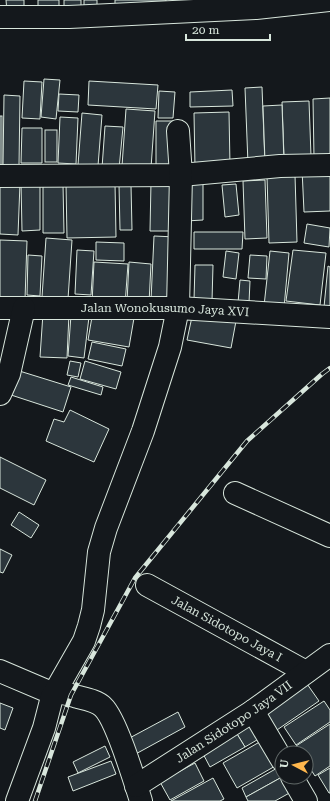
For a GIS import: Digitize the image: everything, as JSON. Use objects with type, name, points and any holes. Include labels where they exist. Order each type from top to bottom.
[{"type":"street","points":[[0,17],[69,17],[256,8],[330,0]]},
{"type":"street","points":[[17,801],[44,728],[62,695],[84,641],[93,610],[99,552],[106,528],[143,432],[170,347],[178,308],[181,175],[178,131]]},
{"type":"street","points":[[0,176],[181,175],[280,166],[330,165]]},
{"type":"street","name":"Jalan Wonokusumo Jaya XVI","points":[[0,308],[178,308],[330,317]]},
{"type":"street","points":[[0,394],[9,374],[24,308]]},
{"type":"street","points":[[235,493],[330,536]]},
{"type":"street","name":"Jalan Sidotopo Jaya I","points":[[147,585],[306,672]]},
{"type":"street","name":"Jalan Sidotopo Jaya VII","points":[[138,793],[330,655]]},
{"type":"street","points":[[0,671],[62,695],[93,701],[104,708],[110,716],[119,738],[138,793]]},
{"type":"street","points":[[253,711],[274,746]]},
{"type":"street","points":[[297,785],[306,801]]},
{"type":"building","points":[[6,0],[24,0],[24,11],[7,12]]},
{"type":"building","points":[[38,0],[59,0],[59,13],[38,14]]},
{"type":"building","points":[[64,0],[81,0],[81,14],[64,14]]},
{"type":"building","points":[[84,0],[97,0],[97,9],[84,9]]},
{"type":"building","points":[[115,0],[166,0],[166,8],[115,8]]},
{"type":"building","points":[[44,79],[60,80],[56,119],[41,117]]},
{"type":"building","points":[[24,81],[42,82],[40,119],[22,118]]},
{"type":"building","points":[[89,81],[158,85],[156,109],[88,105]]},
{"type":"building","points":[[262,87],[265,164],[248,164],[245,88]]},
{"type":"building","points":[[232,90],[233,106],[190,107],[190,92]]},
{"type":"building","points":[[159,91],[175,92],[173,118],[158,118]]},
{"type":"building","points":[[59,94],[79,95],[78,112],[58,111]]},
{"type":"building","points":[[4,95],[20,96],[19,166],[3,166]]},
{"type":"building","points":[[330,98],[330,158],[314,158],[313,99]]},
{"type":"building","points":[[309,101],[311,156],[284,157],[282,102]]},
{"type":"building","points":[[282,105],[284,162],[265,162],[263,106]]},
{"type":"building","points":[[126,109],[155,111],[151,168],[122,166]]},
{"type":"building","points":[[229,112],[230,166],[195,168],[194,113]]},
{"type":"building","points":[[82,113],[102,115],[98,166],[78,165]]},
{"type":"building","points":[[0,116],[2,116],[2,165],[0,165]]},
{"type":"building","points":[[60,117],[78,118],[76,164],[58,163]]},
{"type":"building","points":[[156,121],[176,121],[175,166],[156,166]]},
{"type":"building","points":[[105,126],[123,127],[119,169],[102,168]]},
{"type":"building","points":[[22,128],[42,128],[42,163],[21,163]]},
{"type":"building","points":[[45,130],[57,130],[57,162],[45,162]]},
{"type":"building","points":[[330,168],[330,211],[304,212],[302,169]]},
{"type":"building","points":[[295,175],[297,242],[269,243],[267,176]]},
{"type":"building","points":[[265,180],[267,238],[245,239],[243,181]]},
{"type":"building","points":[[151,182],[172,182],[172,231],[150,231]]},
{"type":"building","points":[[0,183],[20,183],[18,235],[0,234]]},
{"type":"building","points":[[21,183],[40,183],[40,230],[22,231]]},
{"type":"building","points":[[115,183],[116,237],[67,238],[66,184]]},
{"type":"building","points":[[63,184],[64,233],[43,233],[43,185]]},
{"type":"building","points":[[185,184],[203,184],[203,220],[186,221]]},
{"type":"building","points":[[236,184],[239,215],[225,217],[222,185]]},
{"type":"building","points":[[119,185],[131,185],[132,230],[120,230]]},
{"type":"building","points":[[307,224],[330,228],[329,247],[304,243]]},
{"type":"building","points":[[194,232],[243,232],[242,249],[194,249]]},
{"type":"building","points":[[154,236],[176,237],[173,301],[151,300]]},
{"type":"building","points":[[46,238],[72,240],[68,299],[42,297]]},
{"type":"building","points":[[0,240],[27,241],[25,300],[0,299]]},
{"type":"building","points":[[96,242],[124,243],[124,261],[96,260]]},
{"type":"building","points":[[77,250],[94,251],[91,295],[75,294]]},
{"type":"building","points":[[293,250],[326,253],[320,305],[286,301]]},
{"type":"building","points":[[226,251],[239,253],[236,279],[223,277]]},
{"type":"building","points":[[270,251],[289,253],[284,308],[264,306]]},
{"type":"building","points":[[28,255],[42,256],[40,296],[27,295]]},
{"type":"building","points":[[250,255],[267,256],[266,279],[248,278]]},
{"type":"building","points":[[94,262],[128,264],[125,305],[92,303]]},
{"type":"building","points":[[129,262],[151,264],[149,303],[127,302]]},
{"type":"building","points":[[195,265],[213,265],[212,301],[194,300]]},
{"type":"building","points":[[328,266],[330,267],[330,308],[324,307]]},
{"type":"building","points":[[240,280],[250,281],[249,303],[238,303]]},
{"type":"building","points":[[93,311],[134,318],[129,347],[88,340]]},
{"type":"building","points":[[193,312],[236,321],[231,348],[187,340]]},
{"type":"building","points":[[43,313],[69,314],[67,358],[40,357]]},
{"type":"building","points":[[71,315],[89,317],[84,358],[68,356]]},
{"type":"building","points":[[92,342],[126,349],[122,366],[88,359]]},
{"type":"building","points":[[70,361],[81,363],[78,377],[67,375]]},
{"type":"building","points":[[85,361],[121,372],[116,389],[80,379]]},
{"type":"building","points":[[13,369],[71,387],[63,412],[5,393]]},
{"type":"building","points":[[71,377],[103,387],[101,395],[68,385]]},
{"type":"building","points":[[70,410],[109,429],[94,462],[46,441],[54,419],[64,422]]},
{"type":"building","points":[[0,457],[46,480],[34,505],[0,488]]},
{"type":"building","points":[[19,512],[39,525],[31,538],[11,525]]},
{"type":"building","points":[[0,549],[12,555],[3,573],[0,572]]},
{"type":"building","points":[[305,681],[319,701],[274,732],[260,713]]},
{"type":"building","points":[[324,701],[330,710],[330,722],[296,745],[284,727]]},
{"type":"building","points":[[0,703],[13,708],[5,730],[0,728]]},
{"type":"building","points":[[178,712],[185,727],[132,756],[124,741]]},
{"type":"building","points":[[252,719],[262,737],[245,747],[234,729]]},
{"type":"building","points":[[330,724],[330,766],[315,776],[314,745],[298,745]]},
{"type":"building","points":[[234,729],[245,747],[210,767],[200,748]]},
{"type":"building","points":[[263,740],[274,760],[274,767],[237,788],[223,763]]},
{"type":"building","points":[[105,746],[110,757],[78,773],[73,762]]},
{"type":"building","points":[[111,761],[116,774],[73,791],[68,777]]},
{"type":"building","points":[[195,763],[204,781],[170,800],[160,782]]},
{"type":"building","points":[[330,768],[330,793],[329,793],[318,775]]},
{"type":"building","points":[[274,770],[274,781],[246,797],[242,788]]},
{"type":"building","points":[[213,778],[224,799],[220,801],[171,801]]},
{"type":"building","points":[[274,781],[274,785],[288,785],[293,791],[275,801],[248,801],[246,797]]},
{"type":"railway","points":[[35,801],[71,695],[135,578],[247,441],[330,368]]}]
